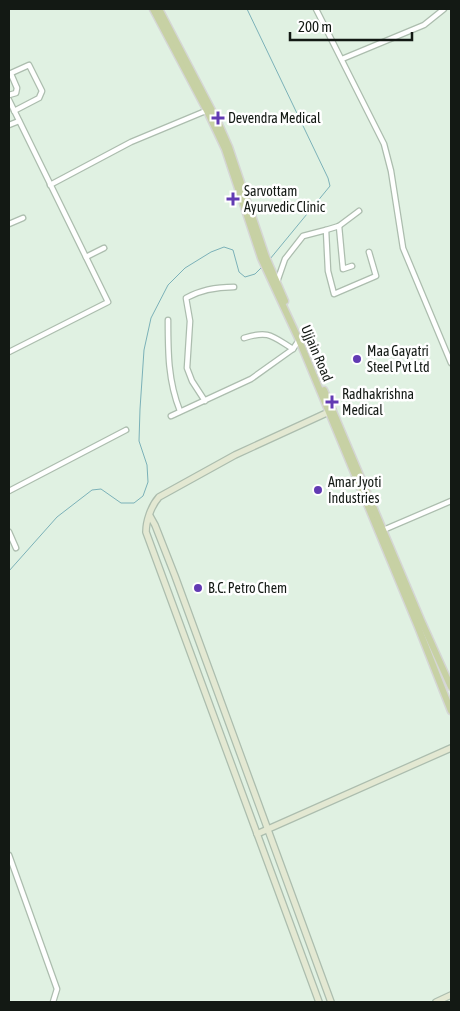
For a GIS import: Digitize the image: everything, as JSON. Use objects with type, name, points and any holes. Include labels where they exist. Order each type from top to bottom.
[{"type":"main road","name":"Ujjain Road","points":[[155,9],[209,109],[269,271],[331,411]]},
{"type":"main road","name":"Ujjain Road","points":[[269,271],[277,282],[381,531],[451,711]]},
{"type":"main road","name":"Ujjain Road","points":[[381,531],[451,687]]},
{"type":"street","points":[[316,9],[384,144],[391,170],[403,248],[451,362]]},
{"type":"street","points":[[342,59],[424,25],[444,9]]},
{"type":"street","points":[[9,96],[16,93],[17,88],[10,74],[29,65],[42,91],[39,98],[14,111]]},
{"type":"street","points":[[9,100],[108,302],[9,352]]},
{"type":"street","points":[[50,185],[130,142],[209,109]]},
{"type":"street","points":[[9,125],[19,121]]},
{"type":"street","points":[[277,282],[284,259],[303,236],[339,226],[359,211]]},
{"type":"street","points":[[9,224],[23,218]]},
{"type":"street","points":[[339,226],[343,269],[352,266]]},
{"type":"street","points":[[326,230],[328,271],[334,294],[376,276],[369,252]]},
{"type":"street","points":[[86,257],[104,248]]},
{"type":"street","points":[[205,401],[187,368],[190,321],[186,298],[203,290],[216,287],[234,287]]},
{"type":"street","points":[[168,320],[172,388],[180,411]]},
{"type":"street","points":[[244,338],[267,334],[276,337],[293,349]]},
{"type":"street","points":[[171,416],[251,379],[293,349],[299,340]]},
{"type":"street","points":[[319,1002],[146,532],[146,525],[153,503],[167,492],[235,455],[331,411]]},
{"type":"street","points":[[9,491],[126,430]]},
{"type":"street","points":[[381,531],[451,501]]},
{"type":"street","points":[[150,516],[155,525],[331,1002]]},
{"type":"street","points":[[9,532],[16,548]]},
{"type":"street","points":[[257,834],[451,748]]},
{"type":"street","points":[[9,855],[57,989],[54,1002]]},
{"type":"street","points":[[436,1002],[451,995]]},
{"type":"waterway","points":[[247,9],[328,178],[330,186],[270,259]]},
{"type":"waterway","points":[[9,571],[57,517],[92,490],[101,489],[121,503],[134,503],[143,496],[148,482],[147,465],[139,441],[144,350],[151,318],[168,285],[185,268],[211,252],[224,247],[233,250],[239,272],[245,277],[255,274],[262,267]]},
{"type":"place","name":"Devendra Medical","points":[[218,118]]},
{"type":"place","name":"Sarvottam Ayurvedic Clinic","points":[[233,199]]},
{"type":"place","name":"Maa Gayatri Steel Pvt Ltd","points":[[357,359]]},
{"type":"place","name":"Radhakrishna Medical","points":[[332,402]]},
{"type":"place","name":"Amar Jyoti Industries","points":[[318,490]]},
{"type":"place","name":"B.C. Petro Chem","points":[[198,588]]}]
